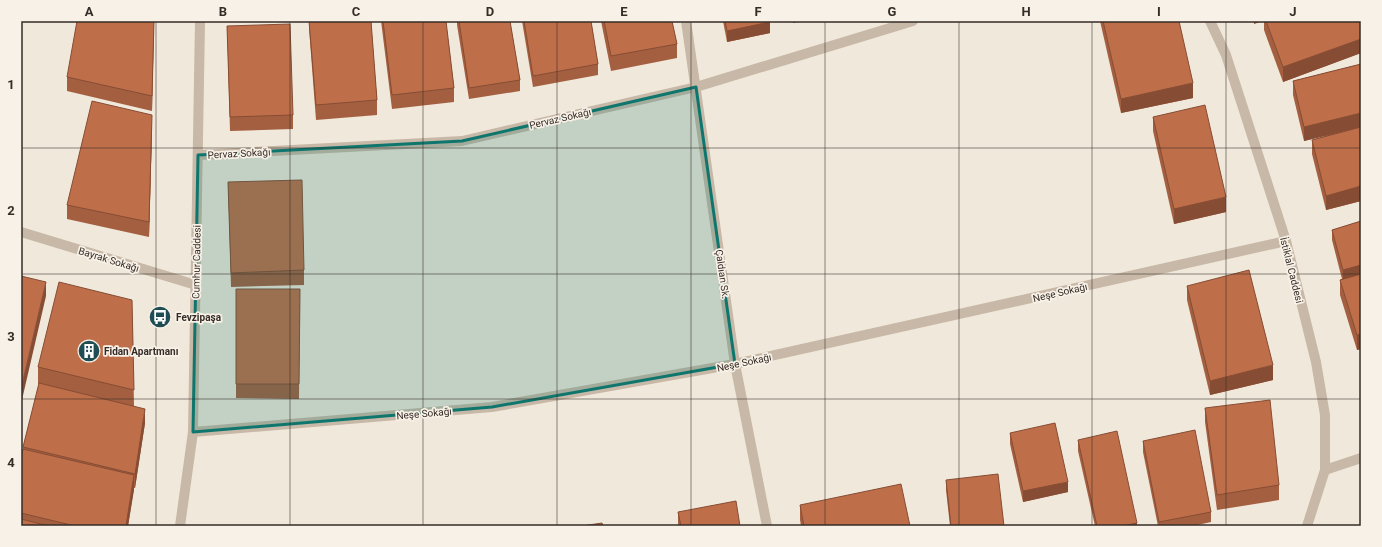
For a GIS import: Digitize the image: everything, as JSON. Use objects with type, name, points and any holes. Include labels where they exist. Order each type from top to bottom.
[{"type":"street","name":"Cumhur Caddesi","points":[[180,526],[193,432],[200,21]]},
{"type":"street","name":"Çaldıan Sk.","points":[[686,21],[736,364],[767,526]]},
{"type":"street","name":"Pervaz Sokağı","points":[[198,155],[462,141],[696,87],[913,21]]},
{"type":"street","name":"İstiklal Caddesi","points":[[1210,21],[1226,54],[1286,242],[1316,362],[1325,415],[1325,470],[1307,526]]},
{"type":"street","name":"Bayrak Sokağı","points":[[21,232],[196,285]]},
{"type":"street","name":"Neşe Sokağı","points":[[193,432],[492,408],[736,364],[1286,242]]},
{"type":"street","points":[[1325,470],[1361,458]]},
{"type":"highlighted area","points":[[696,87],[735,364],[492,407],[193,432],[198,155],[462,141]]},
{"type":"building","points":[[77,21],[154,21],[152,96],[67,77]]},
{"type":"building","points":[[309,21],[371,21],[377,100],[316,105]]},
{"type":"building","points":[[383,21],[446,21],[454,88],[392,95]]},
{"type":"building","points":[[459,21],[510,21],[520,80],[469,88]]},
{"type":"building","points":[[524,21],[591,21],[598,64],[533,76]]},
{"type":"building","points":[[604,21],[672,21],[677,44],[611,56]]},
{"type":"building","points":[[725,21],[770,21],[770,22],[727,31]]},
{"type":"building","points":[[1103,21],[1179,21],[1193,83],[1121,99]]},
{"type":"building","points":[[1266,21],[1361,21],[1361,39],[1283,67]]},
{"type":"building","points":[[290,24],[293,115],[230,117],[227,26]]},
{"type":"building","points":[[1361,64],[1361,113],[1304,127],[1293,81]]},
{"type":"building","points":[[92,101],[152,115],[149,222],[67,205]]},
{"type":"building","points":[[1205,105],[1226,197],[1174,209],[1153,117]]},
{"type":"building","points":[[1361,127],[1361,186],[1326,196],[1312,140]]},
{"type":"building","points":[[302,180],[304,270],[231,273],[228,182]]},
{"type":"building","points":[[1361,221],[1361,265],[1343,270],[1332,230]]},
{"type":"building","points":[[1249,270],[1273,365],[1210,381],[1187,286]]},
{"type":"building","points":[[1361,274],[1361,334],[1357,335],[1340,280]]},
{"type":"building","points":[[21,276],[46,282],[21,389]]},
{"type":"building","name":"Fidan Apartmanı","points":[[59,282],[132,300],[134,390],[38,367]]},
{"type":"building","points":[[236,289],[300,289],[299,384],[236,384]]},
{"type":"building","points":[[39,383],[145,409],[135,474],[23,447]]},
{"type":"building","points":[[1270,400],[1279,485],[1217,495],[1205,408]]},
{"type":"building","points":[[1055,423],[1068,482],[1023,491],[1010,433]]},
{"type":"building","points":[[1195,430],[1211,512],[1159,522],[1143,441]]},
{"type":"building","points":[[1117,431],[1137,523],[1122,526],[1097,526],[1078,440]]},
{"type":"building","points":[[23,449],[134,475],[126,526],[75,526],[21,513],[21,457]]},
{"type":"building","points":[[998,474],[1004,526],[951,526],[946,480]]},
{"type":"building","points":[[901,484],[910,526],[804,526],[800,505]]},
{"type":"building","points":[[736,501],[740,526],[681,526],[678,512]]},
{"type":"building","points":[[21,519],[49,526],[21,526]]},
{"type":"building","points":[[602,523],[603,526],[582,526]]},
{"type":"place","name":"Fevzipaşa","points":[[160,317]]},
{"type":"place","name":"Fidan Apartmanı","points":[[89,351]]}]
